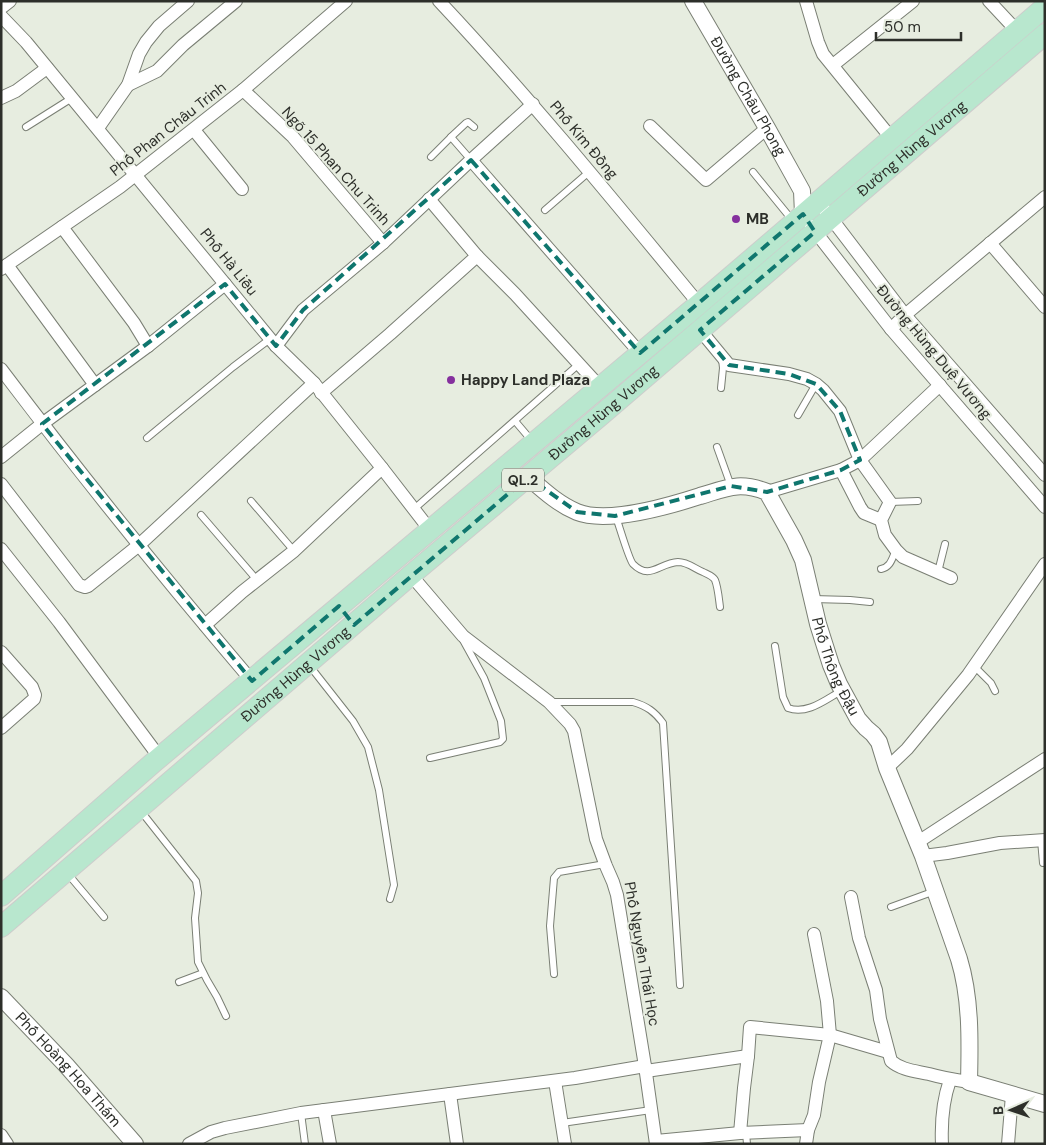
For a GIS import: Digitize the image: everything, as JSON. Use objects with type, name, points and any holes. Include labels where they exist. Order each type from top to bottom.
[{"type":"main road","name":"Đường Hùng Vương","points":[[1,896],[339,606],[699,304],[804,207],[892,139],[1045,7]]},
{"type":"main road","name":"Đường Hùng Vương","points":[[1,927],[411,575],[1042,40]]},
{"type":"main road","points":[[339,606],[354,625]]},
{"type":"street","points":[[1,8],[10,1]]},
{"type":"street","points":[[98,128],[128,85],[146,42],[159,26],[188,1]]},
{"type":"street","points":[[128,85],[157,71],[183,45],[236,1]]},
{"type":"street","name":"Phố Phan Châu Trinh","points":[[4,267],[120,188],[243,90],[346,1]]},
{"type":"street","name":"Phố Kim Đồng","points":[[438,1],[533,104],[699,304]]},
{"type":"street","name":"Đường Châu Phong","points":[[693,1],[767,128],[804,207]]},
{"type":"street","points":[[806,1],[823,54],[892,139]]},
{"type":"street","points":[[833,65],[913,1]]},
{"type":"street","points":[[989,1],[1017,30]]},
{"type":"street","name":"Phố Hà Liễu","points":[[1,16],[26,42],[98,128],[273,342],[317,388],[430,530]]},
{"type":"street","points":[[1,98],[16,91],[47,68]]},
{"type":"street","name":"Ngõ 15 Phan Chu Trinh","points":[[243,90],[293,137],[383,243]]},
{"type":"street","points":[[273,342],[303,310],[383,243],[533,104]]},
{"type":"street","points":[[650,126],[706,180],[767,128]]},
{"type":"street","points":[[194,130],[242,189]]},
{"type":"street","points":[[471,160],[640,353]]},
{"type":"street","points":[[891,329],[1045,196]]},
{"type":"street","points":[[429,199],[477,256],[515,294],[600,387]]},
{"type":"street","name":"Đường Hùng Duệ Vương","points":[[804,207],[830,218],[905,315],[1045,475]]},
{"type":"street","name":"Đường Hùng Duệ Vương","points":[[804,207],[815,232],[891,329],[1045,507]]},
{"type":"street","points":[[62,227],[134,323],[148,346]]},
{"type":"street","points":[[990,243],[1045,306]]},
{"type":"street","points":[[1,484],[79,585],[88,586],[139,545],[317,388],[390,334],[477,256]]},
{"type":"street","points":[[4,267],[95,385]]},
{"type":"street","points":[[1,457],[42,424],[148,346],[226,284]]},
{"type":"street","points":[[700,330],[729,365],[790,374],[807,379],[823,390],[840,411],[860,460],[890,502],[881,520],[885,535],[903,556],[951,578]]},
{"type":"street","points":[[1,369],[42,424],[139,545],[204,625],[252,680]]},
{"type":"street","points":[[528,476],[560,503],[577,512],[597,517],[615,516],[665,506],[731,486],[749,486],[767,492],[841,470],[860,460],[940,385]]},
{"type":"street","points":[[204,625],[294,551],[382,468]]},
{"type":"street","points":[[841,470],[864,513],[881,520]]},
{"type":"street","name":"Phố Thông Đậu","points":[[767,492],[799,550],[806,570],[818,624],[830,665],[858,719],[879,742],[887,768],[936,891],[964,974],[970,1042],[969,1082]]},
{"type":"street","points":[[1,549],[59,622],[160,758]]},
{"type":"street","points":[[887,768],[907,749],[968,675],[1045,564]]},
{"type":"street","name":"Phố Nguyễn Thái Học","points":[[411,575],[463,636],[549,702],[570,724],[574,731],[596,840],[617,895],[646,1068],[656,1142]]},
{"type":"street","points":[[1,652],[32,687],[35,695],[34,699],[1,728]]},
{"type":"street","points":[[920,849],[1045,759]]},
{"type":"street","points":[[920,849],[948,853],[1000,843],[1043,840]]},
{"type":"street","points":[[851,897],[859,938],[876,990],[880,1019],[891,1061],[896,1065],[938,1078],[969,1082],[1045,1104]]},
{"type":"street","points":[[806,1144],[808,1130],[814,1115],[819,1082],[830,1035],[827,1000],[814,934]]},
{"type":"street","name":"Phố Hoàng Hoa Thám","points":[[1,996],[66,1065],[135,1144]]},
{"type":"street","points":[[744,1137],[744,1088],[750,1027],[830,1035],[888,1052]]},
{"type":"street","points":[[189,1144],[212,1132],[225,1128],[301,1113],[748,1056]]},
{"type":"street","points":[[942,1144],[943,1109],[950,1080]]},
{"type":"street","points":[[555,1081],[566,1144]]},
{"type":"street","points":[[450,1094],[457,1144]]},
{"type":"street","points":[[1008,1144],[1012,1095]]},
{"type":"street","points":[[324,1110],[330,1144]]},
{"type":"street","points":[[656,1142],[744,1137],[808,1130]]},
{"type":"street","points":[[1,1135],[7,1144]]},
{"type":"lane","points":[[26,127],[72,98]]},
{"type":"lane","points":[[431,157],[466,123],[468,122],[474,127]]},
{"type":"lane","points":[[451,137],[471,160]]},
{"type":"lane","points":[[545,210],[589,172]]},
{"type":"lane","points":[[753,172],[804,207]]},
{"type":"lane","points":[[147,438],[226,373],[273,342]]},
{"type":"lane","points":[[720,353],[723,368],[721,388]]},
{"type":"lane","points":[[414,509],[579,364]]},
{"type":"lane","points":[[798,415],[816,384]]},
{"type":"lane","points":[[515,421],[533,443]]},
{"type":"lane","points":[[717,447],[731,486]]},
{"type":"lane","points":[[890,502],[918,500]]},
{"type":"lane","points":[[251,502],[294,551]]},
{"type":"lane","points":[[202,516],[257,580]]},
{"type":"lane","points":[[615,516],[631,562],[641,571],[647,572],[671,563],[686,563],[715,580],[720,607]]},
{"type":"lane","points":[[938,572],[945,544]]},
{"type":"lane","points":[[881,569],[886,568],[890,564],[896,550]]},
{"type":"lane","points":[[813,599],[870,602]]},
{"type":"lane","points":[[430,758],[500,742],[503,739],[501,721],[484,678],[463,641],[463,636]]},
{"type":"lane","points":[[775,646],[783,697],[788,708],[794,710],[810,708],[842,690]]},
{"type":"lane","points":[[308,664],[353,721],[368,747],[379,790],[394,885],[390,899]]},
{"type":"lane","points":[[974,666],[991,683],[995,691]]},
{"type":"lane","points":[[549,702],[634,702],[643,704],[650,709],[663,723],[680,985]]},
{"type":"lane","points":[[139,809],[196,881],[198,894],[195,918],[198,962],[226,1016]]},
{"type":"lane","points":[[1043,840],[1043,863]]},
{"type":"lane","points":[[554,974],[550,926],[554,878],[559,872],[605,864]]},
{"type":"lane","points":[[66,872],[104,917]]},
{"type":"lane","points":[[891,907],[936,891]]},
{"type":"lane","points":[[178,982],[203,972]]},
{"type":"lane","points":[[562,1123],[651,1110]]},
{"type":"lane","points":[[301,1113],[305,1144]]},
{"type":"highlighted area","points":[[471,160],[640,353],[803,214],[815,232],[700,330],[729,365],[789,374],[816,384],[840,411],[860,460],[841,470],[767,492],[731,486],[615,516],[577,512],[528,477],[354,625],[339,606],[252,681],[42,424],[225,284],[276,346],[303,310]]},
{"type":"place","name":"MB","points":[[736,219]]},
{"type":"place","name":"Happy Land Plaza","points":[[451,380]]}]
